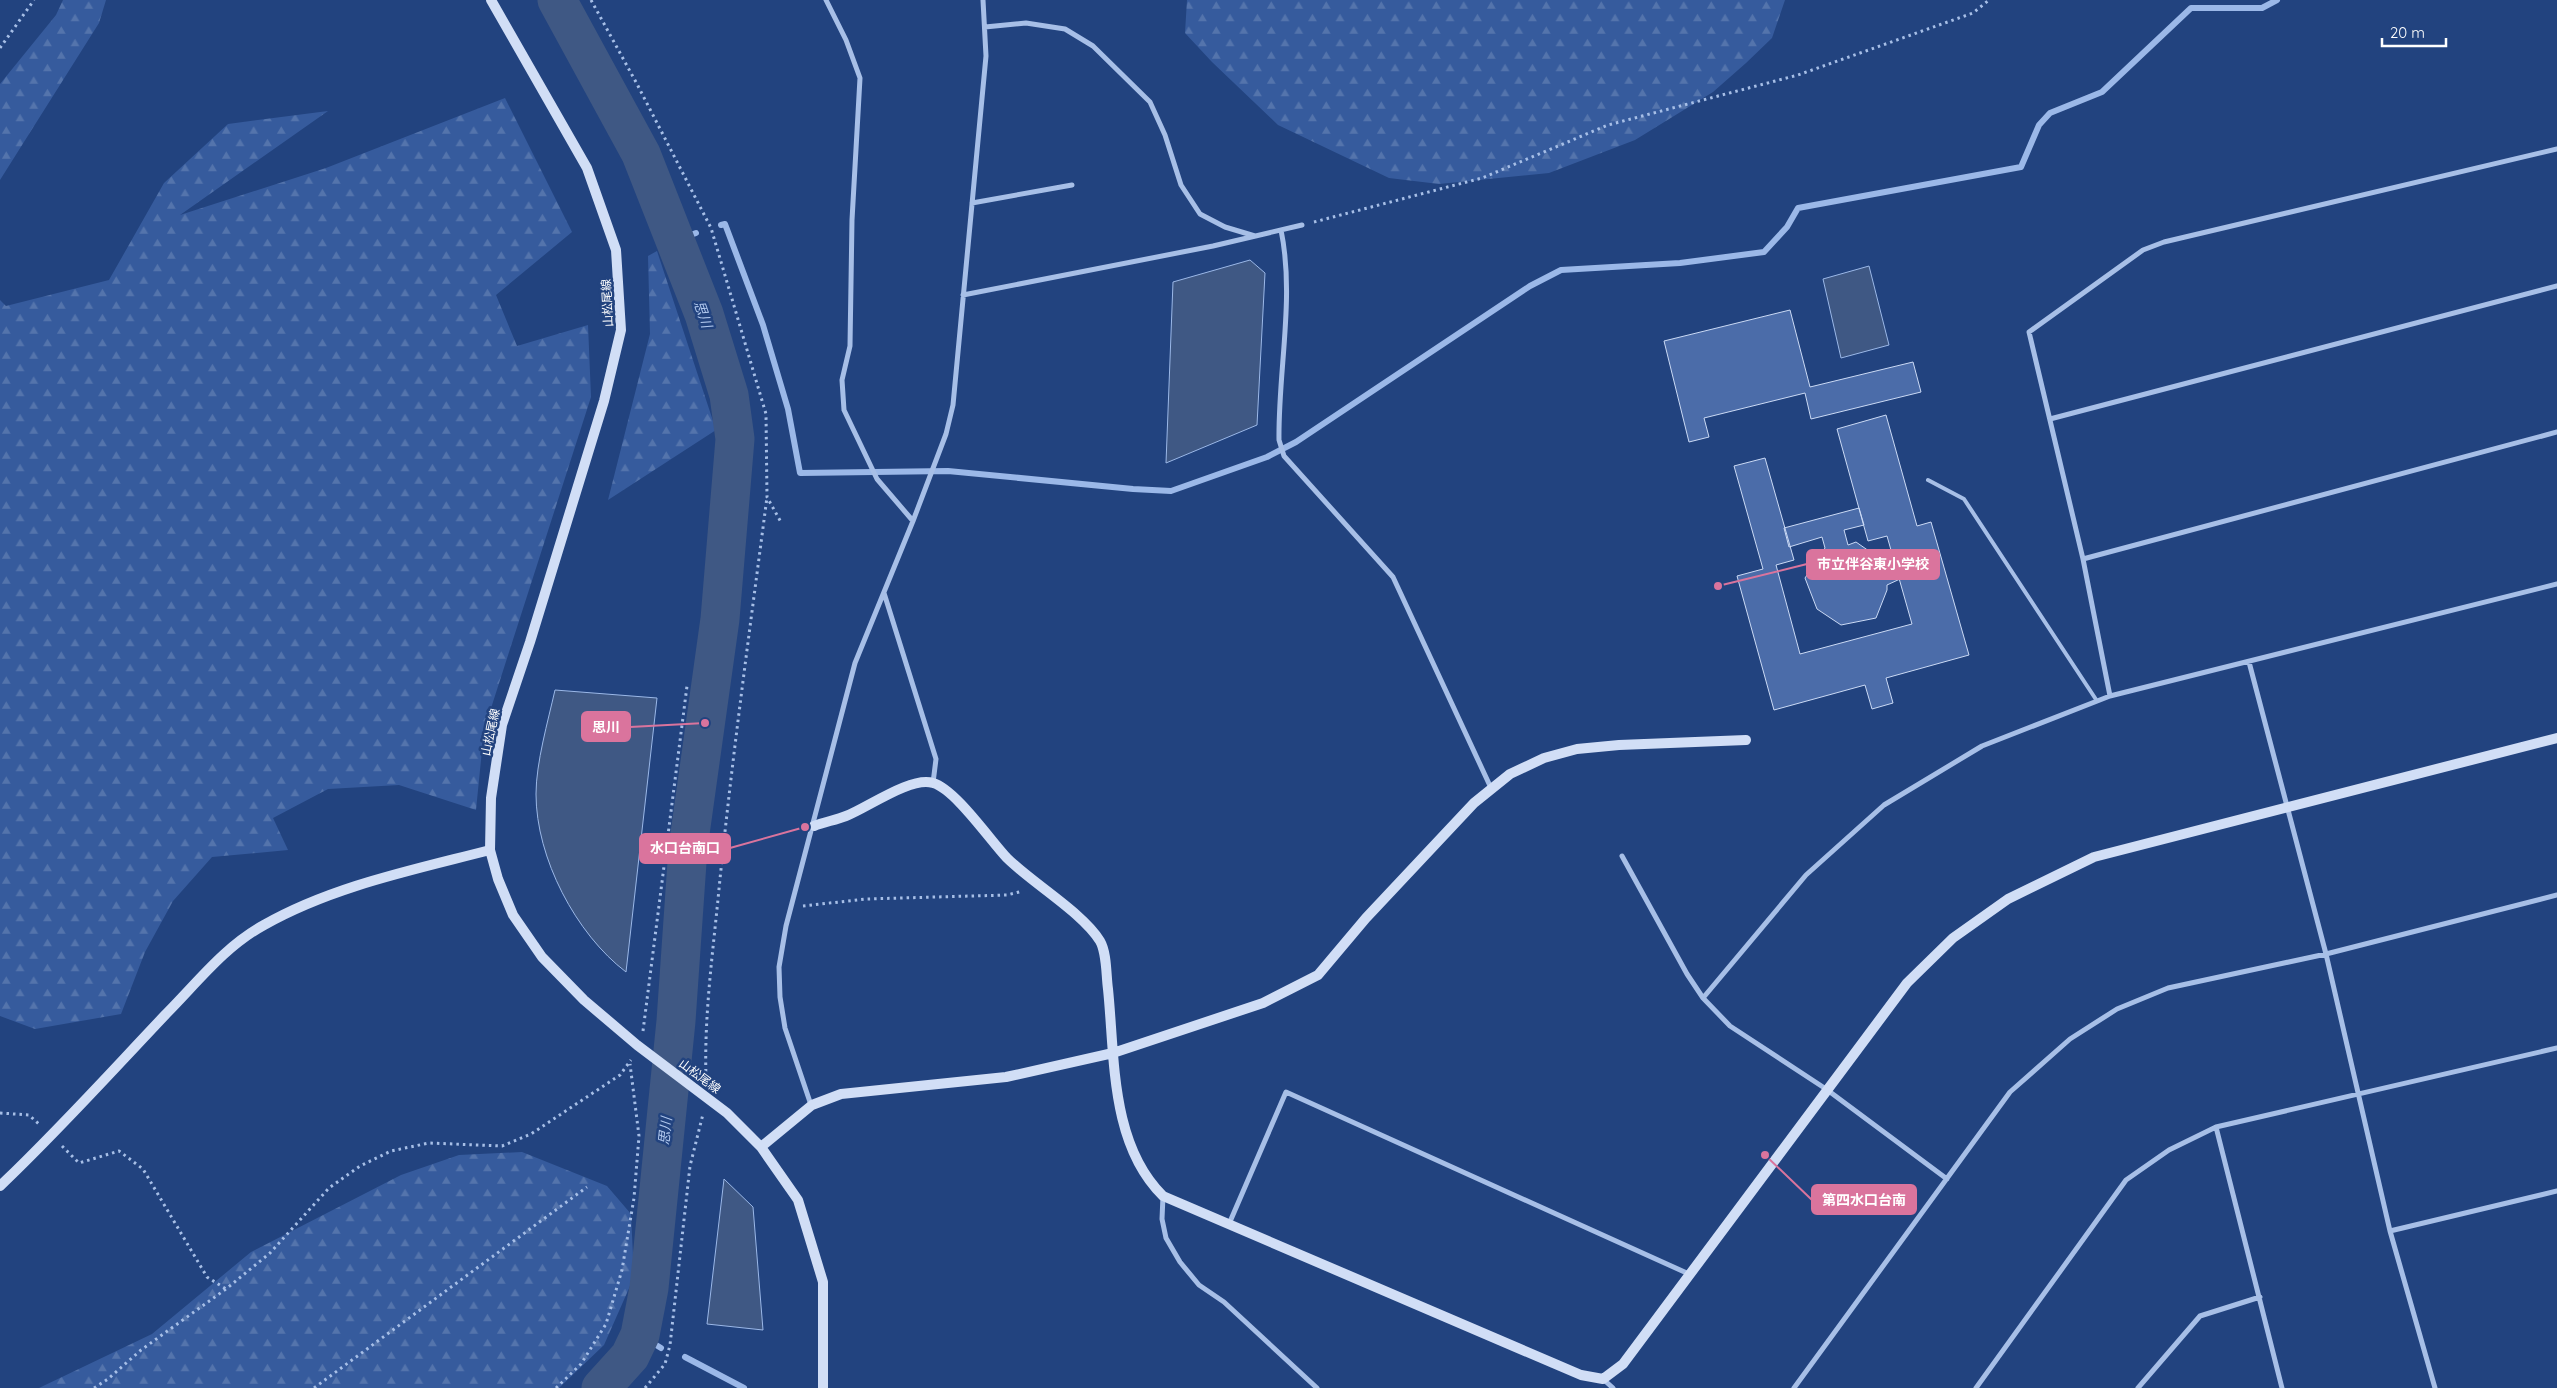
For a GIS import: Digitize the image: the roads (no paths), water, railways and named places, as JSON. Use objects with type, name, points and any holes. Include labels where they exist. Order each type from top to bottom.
[{"type":"street","name":"山松尾線","points":[[491,0],[587,168],[616,250],[621,330],[601,410],[502,725],[490,798],[490,850],[498,879],[513,915],[542,957],[584,1000],[641,1048],[727,1113],[761,1147],[798,1200],[823,1282],[823,1388]]},
{"type":"street","points":[[826,0],[846,40],[860,78],[852,220],[850,346],[842,380],[844,410],[877,479],[913,521]]},
{"type":"street","points":[[812,1105],[785,1028],[780,997],[779,967],[792,905],[855,663],[927,485],[953,405],[986,56],[983,0]]},
{"type":"street","points":[[985,27],[1026,23],[1065,28],[1094,46],[1150,102],[1165,135],[1181,185],[1200,214],[1225,227],[1255,236]]},
{"type":"street","points":[[2110,696],[2083,559],[2029,332],[2143,250],[2164,242],[2557,149]]},
{"type":"street","points":[[972,203],[1072,185]]},
{"type":"street","points":[[964,295],[1302,225]]},
{"type":"street","points":[[1281,230],[1286,254],[1286,283],[1279,440],[1284,456],[1393,577],[1491,788]]},
{"type":"street","points":[[2050,419],[2557,286]]},
{"type":"street","points":[[2083,559],[2557,432]]},
{"type":"street","points":[[1703,998],[1806,875],[1884,805],[1982,746],[2110,696],[2557,584]]},
{"type":"street","points":[[884,593],[936,759],[933,783]]},
{"type":"street","points":[[2249,662],[2326,954],[2390,1231],[2435,1388]]},
{"type":"street","points":[[1603,1379],[1623,1364],[1826,1089],[1907,983],[1954,938],[2008,899],[2094,857],[2557,738]]},
{"type":"street","points":[[761,1147],[812,1105],[842,1094],[1006,1077],[1113,1053],[1263,1004],[1318,975],[1366,918],[1491,788],[1527,766],[1577,749],[1619,744],[1746,740]]},
{"type":"street","points":[[814,826],[846,816],[918,783],[933,783],[948,792],[1007,858],[1078,919],[1101,942],[1109,1002],[1114,1073],[1129,1135],[1152,1184],[1163,1196],[1581,1375],[1603,1379],[1613,1388]]},
{"type":"street","points":[[0,1186],[52,1135],[203,973],[262,926],[300,907],[338,892],[490,850]]},
{"type":"street","points":[[1622,856],[1687,974],[1703,998],[1730,1026],[1826,1089],[1947,1179]]},
{"type":"street","points":[[1794,1388],[2010,1092],[2070,1039],[2117,1009],[2168,988],[2326,954],[2557,895]]},
{"type":"street","points":[[1976,1388],[2126,1180],[2169,1150],[2216,1128],[2557,1048]]},
{"type":"street","points":[[1229,1224],[1286,1092],[1690,1275]]},
{"type":"street","points":[[2216,1128],[2282,1388]]},
{"type":"street","points":[[2390,1231],[2557,1191]]},
{"type":"street","points":[[1163,1196],[1162,1219],[1166,1238],[1180,1262],[1198,1285],[1224,1302],[1317,1388]]},
{"type":"street","points":[[2138,1388],[2200,1316],[2260,1297]]},
{"type":"lane","points":[[1928,480],[1964,499],[2098,701]]},
{"type":"waterway","name":"思川","points":[[557,0],[641,154],[704,314],[729,395],[735,439],[720,619],[688,848],[676,1021],[649,1288],[640,1335],[630,1356],[601,1388]]},
{"type":"waterway","points":[[721,225],[725,224],[763,325],[788,409],[800,473],[948,471],[1171,491],[1267,457],[1296,442],[1530,286],[1561,270],[1680,263],[1764,252],[1787,227],[1798,208],[2021,167],[2039,125],[2050,113],[2102,92],[2191,8],[2262,8],[2277,0]]},
{"type":"waterway","points":[[675,241],[696,233]]},
{"type":"waterway","points":[[640,1335],[661,1348]]},
{"type":"waterway","points":[[685,1357],[744,1388]]},
{"type":"place","name":"市立伴谷東小学校","points":[[1718,586]]},
{"type":"place","name":"思川","points":[[705,723]]},
{"type":"place","name":"水口台南口","points":[[805,827]]},
{"type":"place","name":"第四水口台南","points":[[1765,1155]]}]
